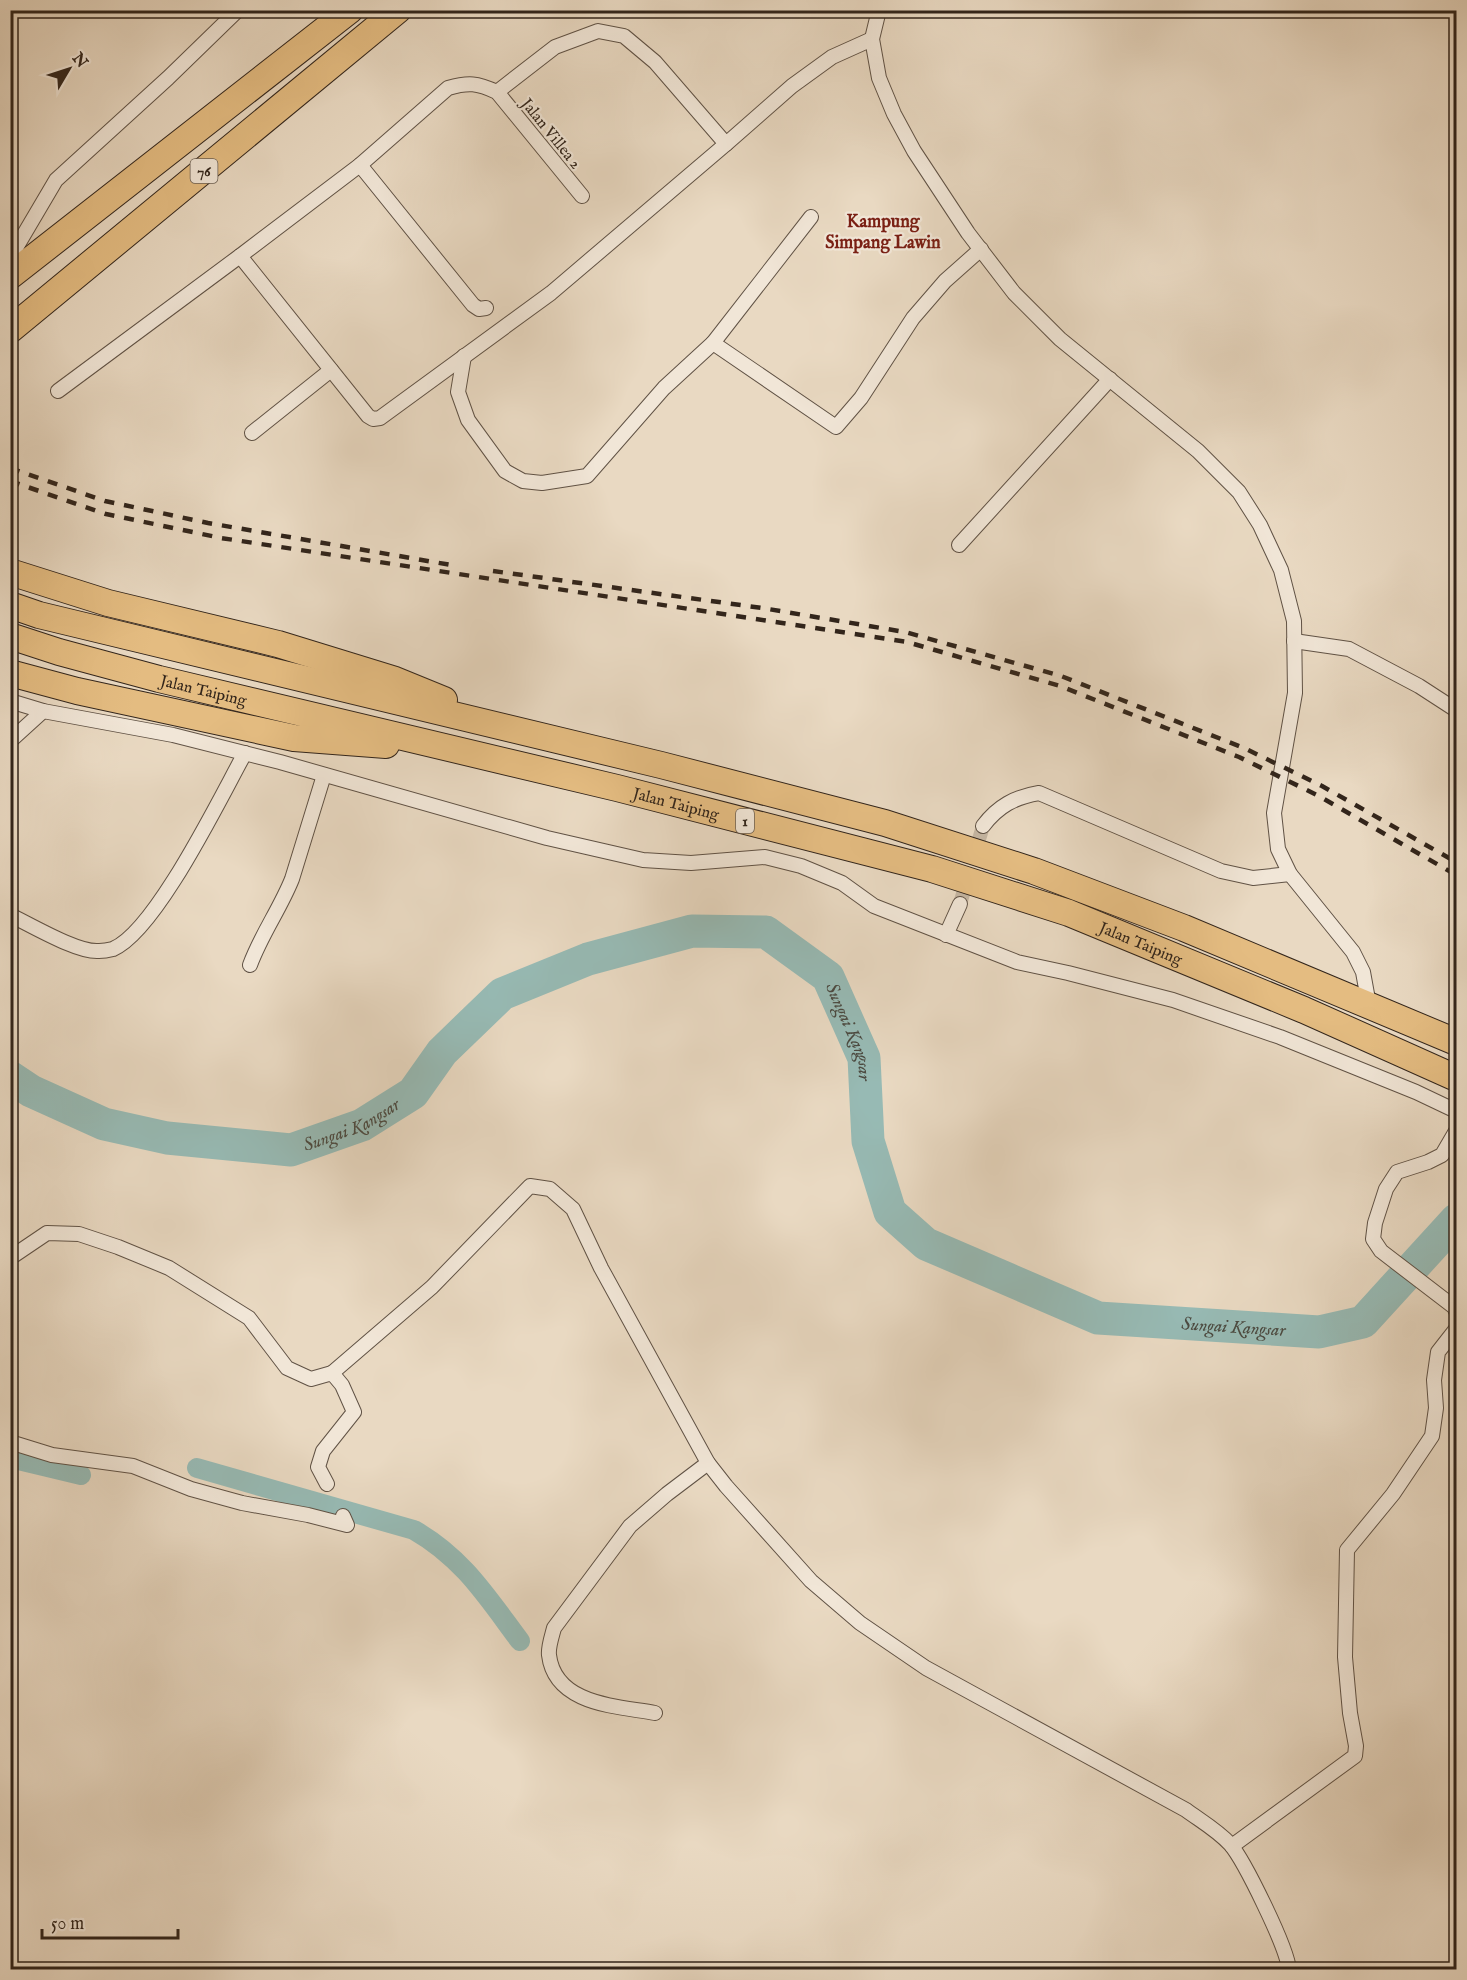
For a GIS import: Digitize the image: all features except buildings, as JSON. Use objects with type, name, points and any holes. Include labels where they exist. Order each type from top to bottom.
[{"type":"highway","name":"76","points":[[10,276],[350,10]]},
{"type":"highway","name":"76","points":[[10,330],[398,10]]},
{"type":"highway","points":[[10,572],[108,603],[278,644],[395,680],[444,700],[495,725]]},
{"type":"highway","name":"Jalan Taiping","points":[[10,605],[62,620],[661,765],[885,823],[1034,871],[1184,928],[1456,1042]]},
{"type":"highway","name":"Jalan Taiping","points":[[10,636],[159,679],[617,788],[933,869],[1069,913],[1304,1010],[1456,1078]]},
{"type":"highway","points":[[10,673],[77,691],[294,738],[366,745],[435,746]]},
{"type":"street","points":[[10,258],[56,180],[168,78],[238,10]]},
{"type":"street","points":[[879,10],[872,39],[879,78],[894,114],[914,151],[981,249],[1014,292],[1060,339],[1198,451],[1239,492],[1260,525],[1281,570],[1294,621],[1295,693],[1274,813],[1278,849],[1290,874],[1353,952],[1363,972],[1370,1005]]},
{"type":"street","points":[[58,391],[360,165],[448,88],[464,83],[480,84],[497,92],[555,47],[598,31],[624,36],[655,62],[726,144]]},
{"type":"street","points":[[240,256],[368,416],[374,419],[380,418],[551,293],[792,86],[832,57],[872,39]]},
{"type":"street","name":"Jalan Villea 2","points":[[497,92],[582,196]]},
{"type":"street","points":[[360,165],[473,305],[479,309],[486,308]]},
{"type":"street","points":[[464,356],[458,392],[468,420],[505,471],[523,481],[542,483],[587,476],[664,388],[713,343],[811,217]]},
{"type":"street","points":[[713,343],[836,427],[873,381],[913,318],[945,280],[981,249]]},
{"type":"street","points":[[252,433],[331,370]]},
{"type":"street","points":[[959,544],[1110,379]]},
{"type":"street","points":[[1294,640],[1349,649],[1419,686],[1456,710]]},
{"type":"street","points":[[10,701],[43,711],[173,735],[245,753],[547,838],[643,861],[691,863],[765,856],[801,866],[842,883],[874,906],[1017,962],[1173,1000],[1269,1033],[1416,1092],[1456,1111]]},
{"type":"street","points":[[10,741],[43,711]]},
{"type":"street","points":[[10,915],[73,945],[96,952],[112,949],[125,941],[142,924],[173,882],[245,753]]},
{"type":"street","points":[[250,965],[259,940],[286,894],[292,879],[324,775]]},
{"type":"street","points":[[983,826],[994,811],[1009,802],[1039,793],[1221,871],[1253,878],[1290,874]]},
{"type":"street","points":[[946,935],[960,904]]},
{"type":"street","points":[[1456,1131],[1442,1155],[1397,1172],[1386,1189],[1375,1223],[1373,1239],[1381,1251],[1454,1307],[1456,1311]]},
{"type":"street","points":[[10,1258],[47,1233],[79,1234],[118,1247],[169,1268],[249,1318],[287,1368],[310,1379],[332,1373],[432,1287],[530,1186],[550,1188],[573,1209],[607,1279],[708,1463],[811,1581],[860,1623],[926,1668],[1186,1810],[1216,1831],[1232,1846],[1273,1923],[1289,1970]]},
{"type":"street","points":[[1232,1846],[1354,1756],[1356,1746],[1350,1713],[1345,1657],[1347,1550],[1393,1494],[1432,1436],[1436,1408],[1434,1380],[1438,1352],[1456,1329]]},
{"type":"street","points":[[327,1484],[318,1467],[323,1451],[354,1412],[342,1385],[332,1373]]},
{"type":"street","points":[[10,1442],[52,1455],[133,1466],[191,1489],[242,1503],[347,1525],[343,1516]]},
{"type":"street","points":[[655,1713],[595,1703],[569,1690],[554,1673],[548,1654],[549,1648],[554,1628],[630,1526],[708,1463]]},
{"type":"waterway","name":"Sungai Kangsar","points":[[10,1077],[31,1091],[104,1124],[167,1138],[291,1150],[362,1125],[413,1093],[442,1052],[502,994],[588,959],[692,931],[766,932],[828,977],[864,1058],[868,1141],[890,1212],[926,1244],[1098,1318],[1319,1332],[1363,1322],[1456,1220]]},
{"type":"waterway","points":[[10,1458],[81,1475]]},
{"type":"waterway","points":[[197,1468],[414,1530],[447,1553],[460,1566],[485,1594],[520,1641]]},
{"type":"tunnel","points":[[960,904],[983,826]]},
{"type":"railway","points":[[10,468],[105,501],[208,523],[451,565]]},
{"type":"railway","points":[[10,481],[106,514],[221,538],[907,642],[1060,686],[1239,757],[1317,795],[1456,875]]},
{"type":"railway","points":[[493,571],[762,608],[905,632],[1061,676],[1244,748],[1322,786],[1456,862]]},
{"type":"district","name":"Kampung Simpang Lawin","points":[[883,231]]}]
